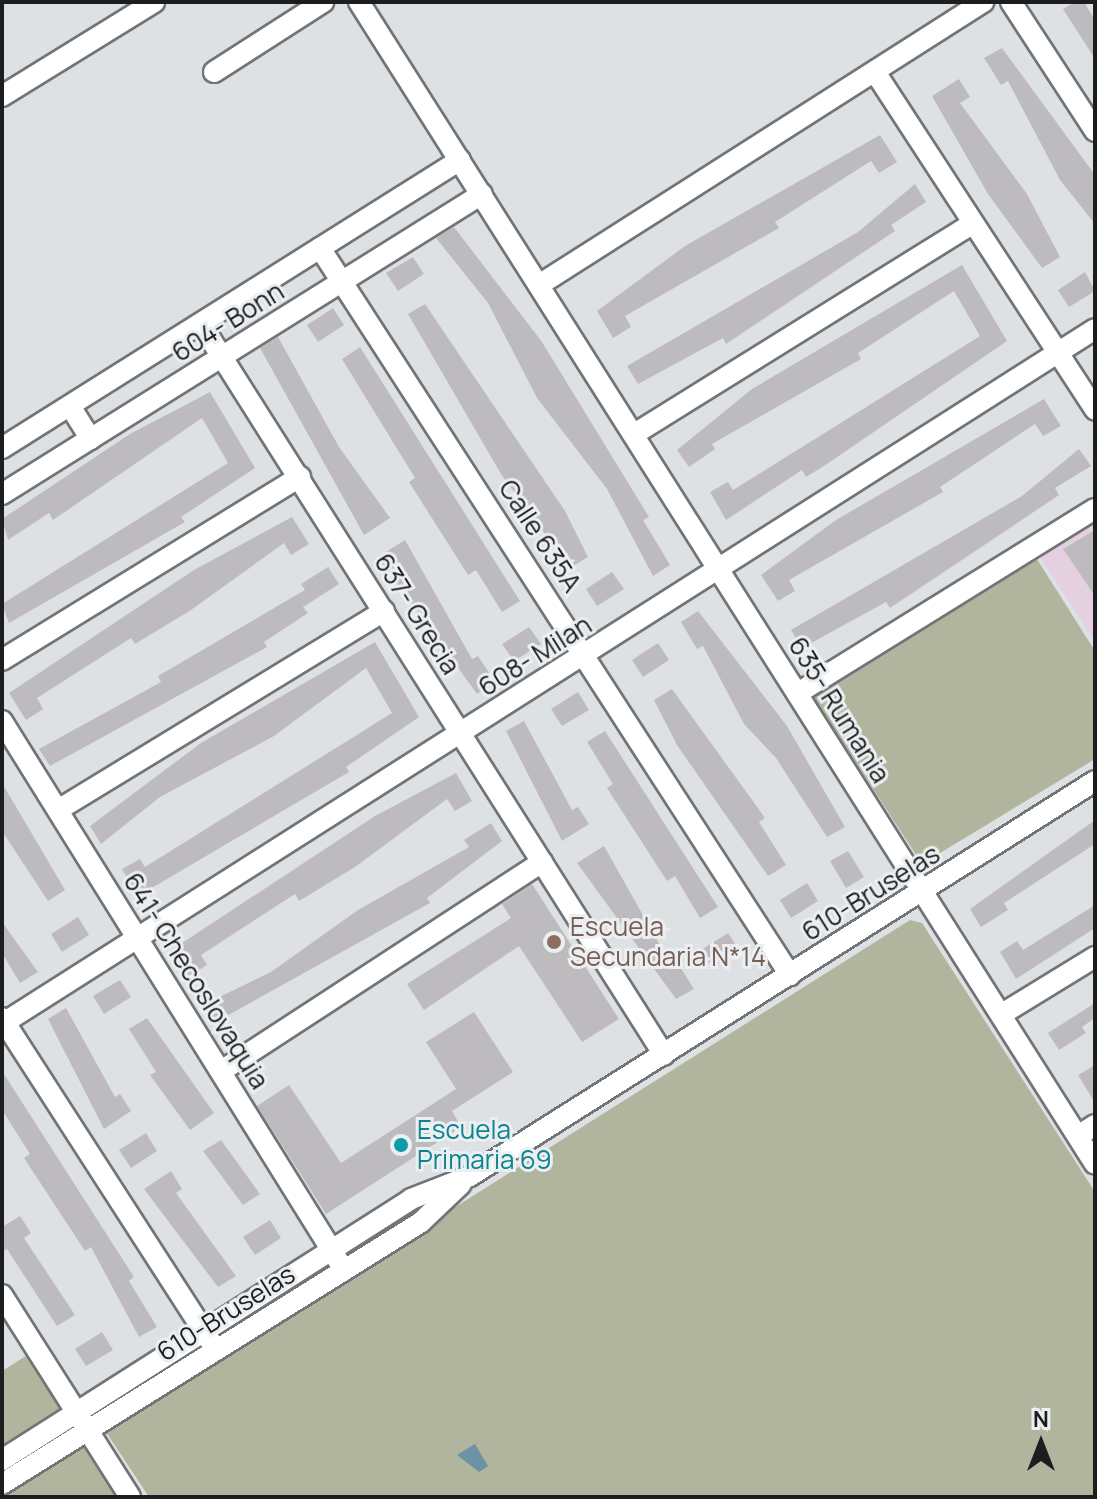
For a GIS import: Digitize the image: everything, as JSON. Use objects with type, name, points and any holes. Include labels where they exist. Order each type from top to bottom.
[{"type":"street","points":[[2,96],[154,2]]},
{"type":"street","points":[[214,72],[323,2]]},
{"type":"street","name":"635- Rumania","points":[[359,2],[636,433],[922,892],[1002,1014],[1086,1131],[1095,1164]]},
{"type":"street","points":[[539,285],[983,2]]},
{"type":"street","points":[[1011,2],[1095,131]]},
{"type":"street","points":[[875,72],[1095,410]]},
{"type":"street","name":"604- Bonn","points":[[2,448],[460,160]]},
{"type":"street","name":"604- Bonn","points":[[2,494],[482,194]]},
{"type":"street","points":[[636,433],[973,223]]},
{"type":"street","name":"Calle 635A","points":[[320,248],[345,279],[790,975]]},
{"type":"street","name":"637- Grecia","points":[[201,324],[664,1055]]},
{"type":"street","name":"608- Milan","points":[[3,1021],[586,655],[1095,329]]},
{"type":"street","points":[[70,406],[91,439]]},
{"type":"street","points":[[2,660],[300,477]]},
{"type":"street","points":[[798,693],[1095,509]]},
{"type":"street","points":[[58,810],[384,611]]},
{"type":"street","name":"641- Checoslovaquia","points":[[2,721],[223,1070],[344,1270]]},
{"type":"street","name":"610-Bruselas","points":[[2,1484],[82,1420],[204,1331],[411,1199],[470,1176],[1095,781]]},
{"type":"street","points":[[223,1070],[542,862]]},
{"type":"street","points":[[1002,1014],[1095,957]]},
{"type":"street","points":[[3,1021],[216,1350]]},
{"type":"street","name":"610-Bruselas","points":[[2,1460],[216,1350],[421,1222],[470,1176]]},
{"type":"street","points":[[2,1295],[130,1497]]},
{"type":"shaded area","points":[[1095,518],[1095,642],[1038,554]]},
{"type":"green space","points":[[1035,556],[1095,651],[1095,759],[922,864],[813,697]]},
{"type":"green space","points":[[910,920],[922,923],[1095,1192],[1095,1497],[149,1497],[104,1429]]},
{"type":"green space","points":[[29,1354],[63,1407],[2,1445],[2,1371]]},
{"type":"green space","points":[[84,1444],[117,1497],[2,1497],[2,1496]]},
{"type":"water","points":[[475,1444],[488,1466],[479,1472],[457,1455]]},
{"type":"building","points":[[1075,2],[1084,2],[1095,20],[1095,59],[1063,9]]},
{"type":"building","points":[[1002,48],[1095,175],[1095,224],[1060,180],[1008,81],[1001,85],[984,58]]},
{"type":"building","points":[[959,79],[970,97],[960,103],[1027,194],[1060,257],[1042,268],[988,194],[932,96]]},
{"type":"building","points":[[880,135],[897,162],[879,173],[871,161],[775,222],[779,228],[625,316],[631,327],[613,338],[597,311],[685,246]]},
{"type":"building","points":[[915,184],[926,202],[891,225],[895,231],[726,344],[723,338],[638,384],[627,366],[858,232]]},
{"type":"building","points":[[454,227],[542,342],[649,517],[643,520],[670,565],[653,576],[607,489],[537,398],[488,303],[436,238]]},
{"type":"building","points":[[413,257],[424,274],[398,291],[386,273]]},
{"type":"building","points":[[962,265],[1007,341],[824,466],[806,477],[802,470],[726,520],[710,492],[728,482],[733,490],[980,336],[954,291],[858,353],[861,359],[712,444],[715,449],[689,467],[677,450],[752,389]]},
{"type":"building","points":[[1085,272],[1095,291],[1069,307],[1058,290]]},
{"type":"building","points":[[425,304],[565,511],[588,557],[570,568],[501,474],[408,314]]},
{"type":"building","points":[[333,308],[344,325],[318,342],[307,325]]},
{"type":"building","points":[[278,337],[339,447],[390,518],[364,535],[260,348]]},
{"type":"building","points":[[360,347],[520,601],[502,612],[476,570],[468,575],[409,482],[415,478],[342,359]]},
{"type":"building","points":[[210,392],[255,468],[181,517],[185,522],[9,623],[2,604],[228,463],[202,418],[53,520],[49,513],[8,540],[2,519],[130,434]]},
{"type":"building","points":[[1044,399],[1061,426],[1043,436],[1035,424],[940,487],[943,492],[789,580],[795,591],[778,601],[761,575],[836,520]]},
{"type":"building","points":[[1079,449],[1091,466],[1055,488],[1059,495],[890,608],[886,602],[802,648],[791,630],[1022,496]]},
{"type":"building","points":[[292,517],[309,544],[291,555],[284,543],[191,610],[135,644],[131,638],[37,698],[43,709],[26,720],[9,693],[194,570]]},
{"type":"building","points":[[1095,530],[1095,596],[1063,549]]},
{"type":"building","points":[[405,540],[472,659],[478,656],[495,682],[477,694],[378,557]]},
{"type":"building","points":[[328,567],[339,584],[303,607],[308,613],[264,642],[267,647],[50,766],[39,749],[161,682],[158,676],[305,590],[301,584]]},
{"type":"building","points":[[612,572],[624,589],[597,606],[586,589]]},
{"type":"building","points":[[698,611],[787,726],[845,827],[827,837],[776,758],[744,724],[703,646],[697,649],[681,622]]},
{"type":"building","points":[[529,627],[541,644],[514,661],[502,644]]},
{"type":"building","points":[[375,642],[419,717],[346,767],[349,772],[138,896],[122,869],[140,859],[145,867],[392,713],[366,668],[274,736],[160,797],[101,844],[90,826],[201,743]]},
{"type":"building","points":[[658,643],[669,660],[643,677],[632,660]]},
{"type":"building","points":[[672,689],[765,818],[759,822],[786,865],[768,876],[677,745],[654,700]]},
{"type":"building","points":[[578,692],[589,710],[562,726],[551,709]]},
{"type":"building","points":[[524,721],[572,810],[578,807],[589,824],[562,841],[506,731]]},
{"type":"building","points":[[605,731],[718,907],[700,918],[675,876],[667,881],[607,788],[613,784],[587,742]]},
{"type":"building","points":[[456,773],[472,801],[455,811],[447,799],[355,867],[299,901],[295,894],[201,955],[207,965],[189,976],[173,949],[375,816]]},
{"type":"building","points":[[2,783],[65,890],[48,901],[2,831]]},
{"type":"building","points":[[1095,820],[1095,844],[1004,903],[1008,910],[981,927],[970,909]]},
{"type":"building","points":[[491,823],[502,841],[427,898],[430,903],[214,1023],[203,1005],[271,972],[358,910],[469,847],[464,840]]},
{"type":"building","points":[[604,846],[671,965],[677,962],[694,989],[676,999],[577,863]]},
{"type":"building","points":[[848,851],[864,877],[846,888],[830,861]]},
{"type":"building","points":[[807,883],[818,901],[791,918],[780,900]]},
{"type":"building","points":[[532,884],[619,1019],[582,1042],[519,946],[424,1010],[407,984],[511,918],[502,904]]},
{"type":"building","points":[[1095,905],[1095,928],[1016,979],[1000,952],[1017,941],[1023,950]]},
{"type":"building","points":[[78,917],[89,935],[62,952],[51,934]]},
{"type":"building","points":[[2,922],[38,972],[20,983],[2,953]]},
{"type":"building","points":[[728,933],[739,950],[712,967],[701,950]]},
{"type":"building","points":[[120,980],[131,997],[104,1014],[93,996]]},
{"type":"building","points":[[1095,1003],[1095,1018],[1082,1027],[1086,1033],[1059,1050],[1048,1033]]},
{"type":"building","points":[[66,1008],[115,1097],[120,1094],[131,1111],[104,1129],[48,1019]]},
{"type":"building","name":"Escuela Primaria 69","points":[[474,1012],[513,1072],[452,1111],[461,1127],[326,1214],[257,1106],[289,1085],[341,1163],[456,1089],[426,1042]]},
{"type":"building","points":[[147,1018],[214,1113],[190,1130],[150,1075],[156,1072],[129,1029]]},
{"type":"building","points":[[1095,1065],[1095,1103],[1078,1075]]},
{"type":"building","points":[[2,1071],[134,1277],[129,1281],[157,1327],[139,1337],[91,1247],[85,1251],[24,1158],[30,1154],[2,1110]]},
{"type":"building","points":[[146,1133],[157,1151],[131,1168],[119,1150]]},
{"type":"building","points":[[221,1140],[260,1194],[243,1205],[203,1151]]},
{"type":"building","points":[[171,1171],[182,1189],[176,1193],[236,1276],[218,1287],[144,1189]]},
{"type":"building","points":[[20,1216],[31,1233],[24,1238],[75,1315],[57,1326],[7,1249],[2,1252],[2,1227]]},
{"type":"building","points":[[270,1220],[281,1238],[255,1255],[243,1237]]},
{"type":"building","points":[[102,1332],[113,1350],[86,1366],[75,1349]]},
{"type":"place","name":"Escuela Secundaria N*14","points":[[554,942]]},
{"type":"place","name":"Escuela Primaria 69","points":[[401,1145]]}]
